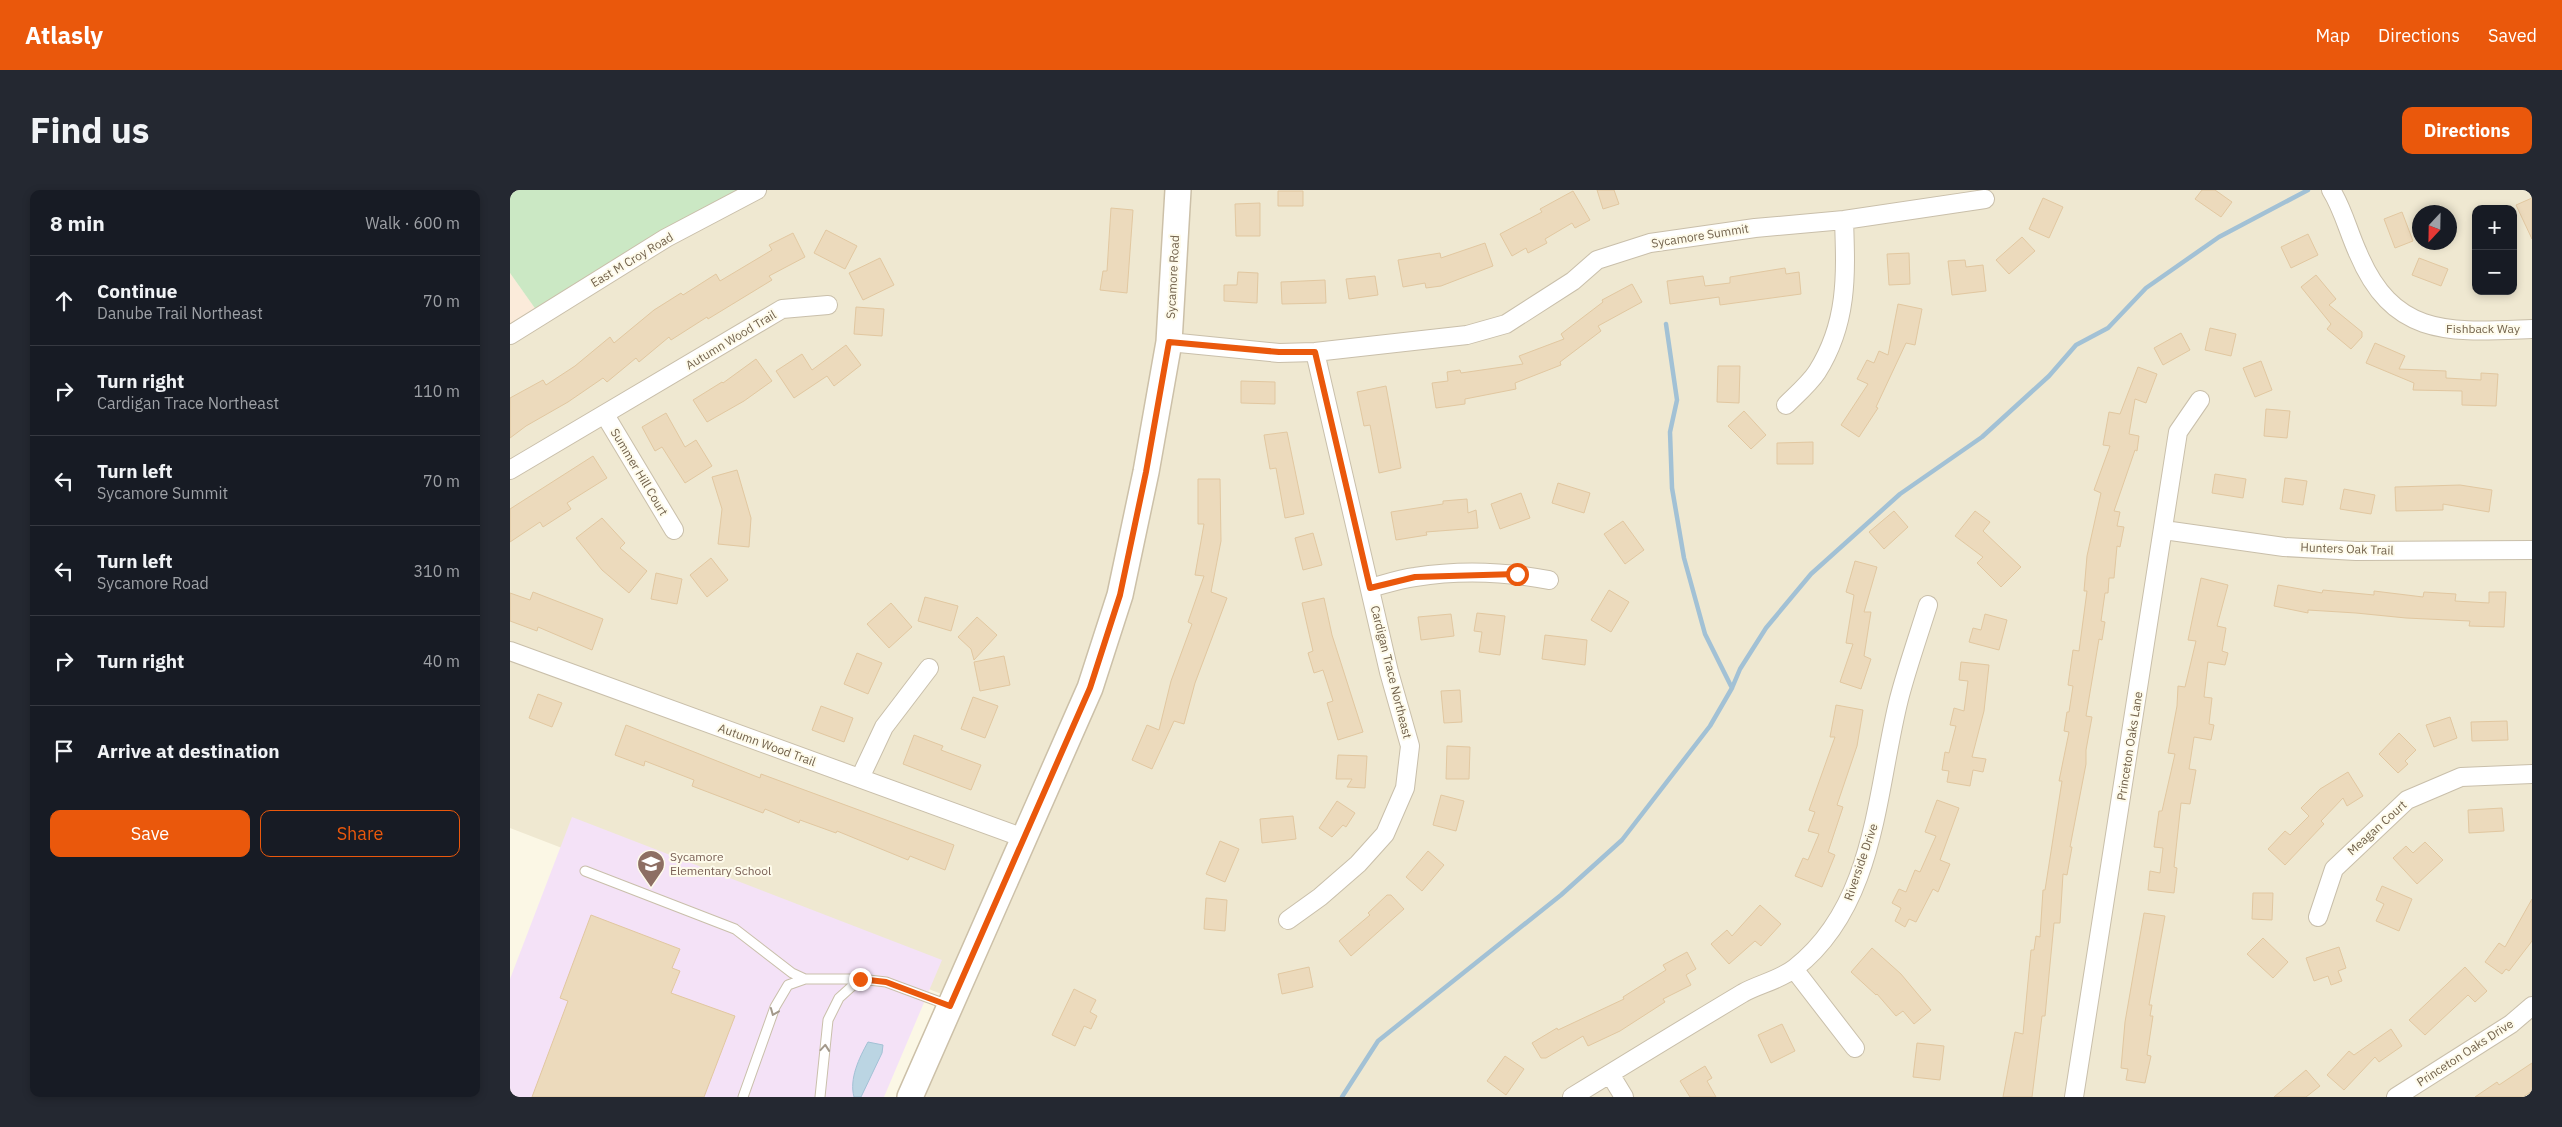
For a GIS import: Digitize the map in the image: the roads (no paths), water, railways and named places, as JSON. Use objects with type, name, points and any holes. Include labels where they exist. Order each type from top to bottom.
[{"type":"street","name":"East M Croy Road","points":[[510,335],[666,238],[757,190]]},
{"type":"street","name":"Sycamore Road","points":[[910,1097],[1090,688],[1120,595],[1146,472],[1169,342],[1178,190]]},
{"type":"street","name":"Fishback Way","points":[[2330,190],[2339,203],[2358,253],[2374,284],[2393,306],[2420,323],[2445,330],[2532,329]]},
{"type":"street","name":"Sycamore Summit","points":[[1169,342],[1279,352],[1315,352],[1467,335],[1506,324],[1573,281],[1597,260],[1650,243],[1755,228],[1844,220],[1985,199]]},
{"type":"street","points":[[1786,405],[1817,372],[1840,322],[1846,283],[1844,220]]},
{"type":"street","name":"Autumn Wood Trail","points":[[510,470],[782,309],[828,305]]},
{"type":"street","name":"Cardigan Trace Northeast","points":[[1288,920],[1320,897],[1358,864],[1385,834],[1405,788],[1410,746],[1389,672],[1315,352]]},
{"type":"street","name":"Princeton Oaks Lane","points":[[2074,1097],[2178,432],[2200,400]]},
{"type":"street","name":"Summer Hill Court","points":[[605,415],[674,530]]},
{"type":"street","name":"Hunters Oak Trail","points":[[2164,530],[2284,547],[2356,551],[2532,550]]},
{"type":"street","points":[[1370,588],[1415,577],[1464,574],[1517,574],[1549,580]]},
{"type":"street","name":"Riverside Drive","points":[[1572,1097],[1746,992],[1794,969],[1827,936],[1852,895],[1877,813],[1899,700],[1928,605]]},
{"type":"street","name":"Autumn Wood Trail","points":[[510,651],[1024,838]]},
{"type":"street","points":[[860,778],[884,727],[929,668]]},
{"type":"street","name":"Meagan Court","points":[[2318,917],[2334,869],[2407,800],[2460,778],[2532,774]]},
{"type":"street","points":[[1794,969],[1855,1048]]},
{"type":"street","name":"Princeton Oaks Drive","points":[[2396,1097],[2512,1024],[2532,1006]]},
{"type":"street","points":[[1610,1074],[1624,1097]]},
{"type":"lane","points":[[585,871],[735,928],[792,973],[805,979]]},
{"type":"lane","points":[[743,1097],[775,1007],[788,986],[805,979],[860,979],[886,982],[950,1006]]},
{"type":"lane","points":[[820,1097],[828,1020],[839,998],[860,979]]},
{"type":"water","points":[[868,1042],[883,1045],[882,1053],[861,1097],[854,1097],[854,1076],[858,1062]]},
{"type":"waterway","points":[[1342,1097],[1378,1041],[1561,895],[1622,840],[1710,726],[1732,688],[1740,669],[1766,628],[1811,574],[1900,494],[1982,437],[2049,376],[2076,345],[2108,328],[2146,288],[2219,237],[2308,190]]},
{"type":"waterway","points":[[1666,324],[1677,400],[1670,432],[1672,488],[1684,558],[1705,634],[1732,688]]},
{"type":"place","name":"Sycamore Elementary School","points":[[651,888]]}]
